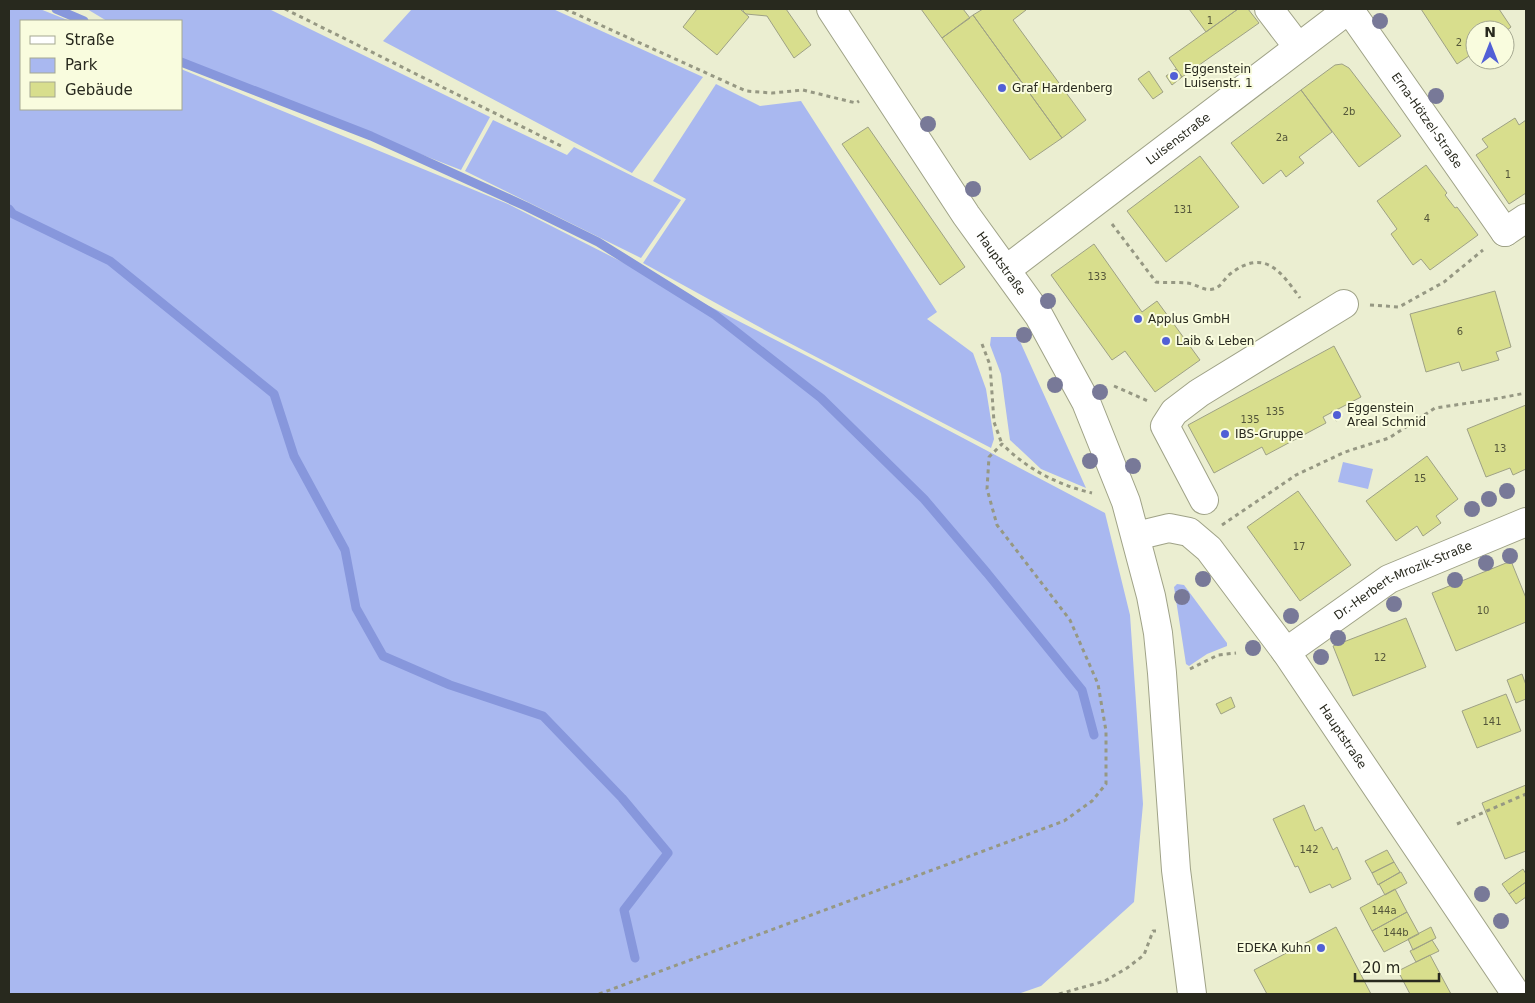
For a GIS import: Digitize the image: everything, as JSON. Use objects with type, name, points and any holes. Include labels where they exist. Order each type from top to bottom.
[{"type":"street","name":"Hauptstraße","points":[[831,9],[966,215],[1007,269],[1039,316],[1086,402],[1126,502],[1136,536],[1158,633],[1172,825],[1182,927],[1192,994]]},
{"type":"street","points":[[1270,9],[1298,47]]},
{"type":"street","name":"Luisenstraße","points":[[1007,269],[1349,9]]},
{"type":"street","name":"Erna-Hötzel-Straße","points":[[1349,9],[1519,227]]},
{"type":"street","points":[[1204,500],[1165,426],[1174,412],[1199,393],[1344,304]]},
{"type":"street","name":"Dr.-Herbert-Mrozik-Straße","points":[[1286,652],[1388,579],[1526,522]]},
{"type":"street","name":"Hauptstraße","points":[[1136,536],[1169,528],[1189,532],[1209,549],[1286,652],[1516,994]]},
{"type":"path","points":[[285,9],[561,146]]},
{"type":"path","points":[[565,9],[746,91],[772,93],[804,90],[856,103]]},
{"type":"path","points":[[1095,202],[1156,282],[1169,284],[1188,283],[1202,289],[1216,288],[1230,274],[1251,262],[1271,264],[1290,284],[1316,321]]},
{"type":"path","points":[[1344,304],[1399,306],[1444,282],[1519,227]]},
{"type":"path","points":[[982,344],[990,364],[994,422],[1002,444],[1016,458],[1038,472],[1070,488],[1126,502]]},
{"type":"path","points":[[1114,386],[1149,401],[1165,426]]},
{"type":"path","points":[[1236,516],[1296,475],[1345,452],[1390,438],[1435,408],[1526,393]]},
{"type":"path","points":[[599,994],[1064,821],[1092,801],[1106,784],[1106,731],[1098,684],[1070,620],[998,525],[987,489],[989,457],[1002,444]]},
{"type":"path","points":[[1162,673],[1183,672],[1218,655],[1236,653]]},
{"type":"path","points":[[1457,824],[1526,794]]},
{"type":"path","points":[[1059,994],[1106,981],[1144,955],[1153,932],[1182,927]]},
{"type":"green space","points":[[9,9],[40,9],[68,20],[20,20],[20,110],[182,110],[182,69],[508,204],[817,361],[1105,513],[1130,615],[1143,804],[1134,902],[1041,986],[1018,994],[9,994]]},
{"type":"green space","points":[[87,9],[269,9],[490,117],[461,170],[182,60],[182,20],[105,20]]},
{"type":"green space","points":[[412,9],[553,9],[703,77],[632,173],[383,41]]},
{"type":"green space","points":[[716,84],[760,106],[801,101],[937,312],[927,319],[973,353],[986,389],[994,439],[991,448],[774,335],[643,263],[686,199],[653,181]]},
{"type":"green space","points":[[493,120],[567,155],[574,147],[681,200],[641,258],[465,171]]},
{"type":"green space","points":[[991,337],[1018,337],[1086,488],[1041,469],[1010,440],[1001,374],[990,345]]},
{"type":"green space","points":[[1343,462],[1373,469],[1368,489],[1338,482]]},
{"type":"green space","points":[[1177,584],[1184,585],[1227,643],[1227,646],[1207,654],[1189,666],[1186,664],[1174,587]]},
{"type":"building","points":[[697,9],[740,9],[749,17],[717,55],[683,27]]},
{"type":"building","points":[[743,9],[786,9],[811,45],[794,58],[767,16],[746,14]]},
{"type":"building","points":[[921,9],[963,9],[970,18],[942,38]]},
{"type":"building","points":[[983,9],[1026,10],[1013,20],[1086,120],[1062,138],[973,15]]},
{"type":"building","points":[[1189,9],[1238,9],[1206,32]]},
{"type":"building","points":[[1238,9],[1248,9],[1259,23],[1182,77],[1169,58]]},
{"type":"building","points":[[1421,9],[1499,9],[1506,20],[1465,20],[1465,59],[1457,64]]},
{"type":"building","name":"Graf Hardenberg","points":[[973,15],[1062,138],[1030,160],[942,38]]},
{"type":"building","points":[[1342,64],[1349,68],[1401,136],[1359,167],[1301,90],[1335,65]]},
{"type":"building","name":"Eggenstein Luisenstr. 1","points":[[1176,69],[1182,77],[1172,85],[1166,76]]},
{"type":"building","points":[[1149,71],[1163,92],[1153,99],[1138,79]]},
{"type":"building","points":[[1301,90],[1332,132],[1299,157],[1304,163],[1286,177],[1281,170],[1263,184],[1231,143]]},
{"type":"building","points":[[1515,118],[1519,125],[1526,120],[1526,193],[1509,204],[1476,155],[1488,147],[1482,139]]},
{"type":"building","points":[[868,127],[965,267],[940,285],[842,144]]},
{"type":"building","points":[[1200,156],[1239,207],[1166,262],[1127,211]]},
{"type":"building","points":[[1426,165],[1447,193],[1445,195],[1455,208],[1457,207],[1478,235],[1430,270],[1421,259],[1413,265],[1391,234],[1397,229],[1377,201]]},
{"type":"building","points":[[1094,244],[1142,312],[1157,301],[1200,360],[1155,392],[1125,351],[1112,360],[1051,275]]},
{"type":"building","points":[[1495,291],[1511,347],[1496,352],[1499,360],[1462,371],[1459,362],[1426,372],[1410,314]]},
{"type":"building","points":[[1334,346],[1361,397],[1323,417],[1326,423],[1266,455],[1262,447],[1214,473],[1188,425]]},
{"type":"building","points":[[1526,405],[1526,469],[1513,475],[1510,468],[1486,477],[1467,429]]},
{"type":"building","name":"Eggenstein Areal Schmid","points":[[1338,409],[1342,417],[1336,421],[1331,412]]},
{"type":"building","points":[[1427,456],[1458,499],[1436,516],[1441,523],[1423,536],[1417,526],[1396,541],[1366,501]]},
{"type":"building","points":[[1298,491],[1351,565],[1300,601],[1247,527]]},
{"type":"building","points":[[1511,561],[1526,598],[1526,622],[1456,651],[1432,593]]},
{"type":"building","points":[[1406,618],[1426,667],[1353,696],[1333,646]]},
{"type":"building","points":[[1522,674],[1526,685],[1526,699],[1516,703],[1507,680]]},
{"type":"building","points":[[1506,694],[1521,731],[1477,748],[1462,711]]},
{"type":"building","points":[[1231,697],[1235,707],[1221,714],[1216,704]]},
{"type":"building","points":[[1526,785],[1526,851],[1505,859],[1482,803]]},
{"type":"building","points":[[1304,805],[1315,831],[1322,827],[1333,850],[1337,847],[1351,879],[1332,888],[1330,884],[1310,893],[1298,866],[1295,867],[1273,819]]},
{"type":"building","points":[[1387,850],[1394,862],[1372,873],[1365,861]]},
{"type":"building","points":[[1394,862],[1400,872],[1378,885],[1372,873]]},
{"type":"building","points":[[1523,869],[1526,874],[1526,882],[1509,894],[1502,884]]},
{"type":"building","points":[[1401,872],[1407,883],[1385,895],[1379,884]]},
{"type":"building","points":[[1526,882],[1526,897],[1516,904],[1509,894]]},
{"type":"building","points":[[1395,889],[1407,912],[1372,931],[1360,908]]},
{"type":"building","points":[[1407,912],[1419,934],[1384,952],[1372,931]]},
{"type":"building","name":"EDEKA Kuhn","points":[[1336,927],[1371,994],[1267,994],[1254,970]]},
{"type":"building","points":[[1431,927],[1436,938],[1413,950],[1408,939]]},
{"type":"building","points":[[1432,940],[1439,951],[1416,962],[1410,951]]},
{"type":"building","points":[[1430,955],[1451,994],[1410,994],[1398,971]]},
{"type":"waterway","points":[[56,9],[82,20]]},
{"type":"waterway","points":[[182,62],[371,136],[525,206],[598,242],[715,315],[821,398],[924,499],[1082,690],[1094,735]]},
{"type":"waterway","points":[[9,209],[13,214],[110,261],[274,394],[294,456],[345,550],[356,608],[383,656],[450,685],[543,716],[622,798],[668,853],[624,910],[635,958]]},
{"type":"place","name":"Eggenstein Luisenstr. 1","points":[[1174,76]]},
{"type":"place","name":"Graf Hardenberg","points":[[1002,88]]},
{"type":"place","name":"Applus GmbH","points":[[1138,319]]},
{"type":"place","name":"Laib & Leben","points":[[1166,341]]},
{"type":"place","name":"Eggenstein Areal Schmid","points":[[1337,415]]},
{"type":"place","name":"IBS-Gruppe","points":[[1225,434]]},
{"type":"place","name":"EDEKA Kuhn","points":[[1321,948]]}]
